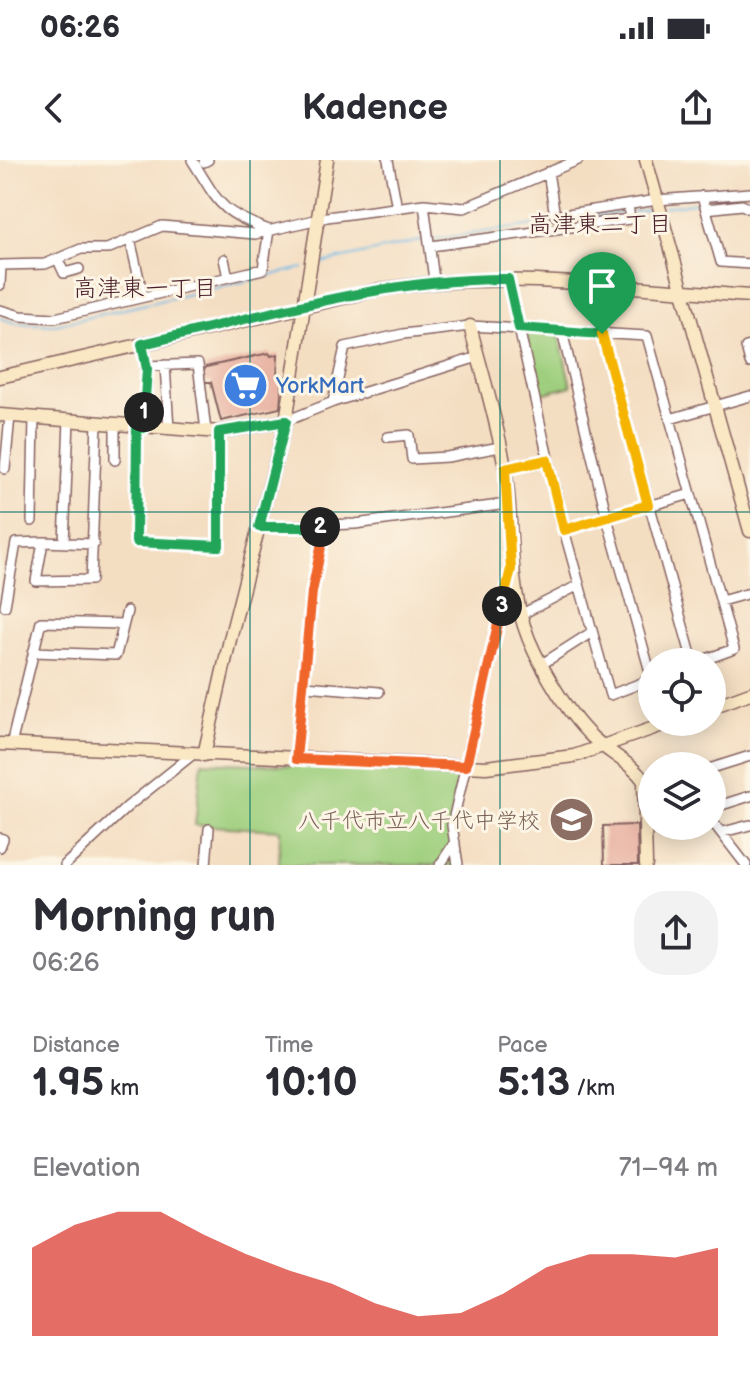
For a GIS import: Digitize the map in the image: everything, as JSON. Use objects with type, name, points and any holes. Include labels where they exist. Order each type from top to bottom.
[{"type":"street","points":[[192,160],[218,204],[238,218],[269,230]]},
{"type":"street","points":[[67,865],[127,807],[198,755],[286,421],[327,160]]},
{"type":"street","points":[[388,160],[397,208]]},
{"type":"street","points":[[0,285],[1,265],[58,260],[81,249],[107,249],[149,229],[170,225],[255,234],[316,220],[424,204],[464,208],[578,160]]},
{"type":"street","points":[[646,160],[750,531]]},
{"type":"street","points":[[548,172],[555,216],[628,205],[704,203],[742,205],[750,209]]},
{"type":"street","points":[[704,203],[750,193]]},
{"type":"street","points":[[704,203],[721,262],[750,264]]},
{"type":"street","points":[[424,204],[434,280]]},
{"type":"street","points":[[430,242],[630,219],[628,205]]},
{"type":"street","points":[[0,310],[21,316],[55,318],[263,269],[269,230]]},
{"type":"street","points":[[130,239],[143,296]]},
{"type":"street","points":[[224,259],[228,277]]},
{"type":"street","points":[[58,260],[64,273],[79,269]]},
{"type":"street","points":[[508,279],[564,530],[610,695],[652,679],[607,518],[562,331]]},
{"type":"street","points":[[0,377],[434,280],[508,279],[750,296]]},
{"type":"street","points":[[470,326],[505,469],[511,569],[522,614],[542,664],[572,713],[604,747],[638,772]]},
{"type":"street","points":[[333,402],[345,347],[403,334],[470,326],[647,336],[734,649],[726,652]]},
{"type":"street","points":[[602,334],[648,505],[692,648]]},
{"type":"street","points":[[142,344],[146,366],[140,427],[136,542],[219,546],[212,432],[198,364],[146,366]]},
{"type":"street","points":[[750,346],[746,347],[750,363]]},
{"type":"street","points":[[5,469],[5,415],[212,432],[286,421],[333,402],[478,357]]},
{"type":"street","points":[[165,365],[169,429]]},
{"type":"street","points":[[670,419],[750,396]]},
{"type":"street","points":[[32,521],[34,417]]},
{"type":"street","points":[[64,543],[69,420]]},
{"type":"street","points":[[43,542],[36,581],[91,580],[97,423]]},
{"type":"street","points":[[115,425],[115,460]]},
{"type":"street","points":[[388,437],[409,435],[412,459],[447,457],[500,447]]},
{"type":"street","points":[[505,469],[547,460]]},
{"type":"street","points":[[564,530],[691,494]]},
{"type":"street","points":[[259,527],[325,527],[507,504]]},
{"type":"street","points":[[296,759],[312,592],[325,527]]},
{"type":"street","points":[[5,606],[16,543],[94,544]]},
{"type":"street","points":[[458,865],[452,825],[511,569]]},
{"type":"street","points":[[522,614],[579,585]]},
{"type":"street","points":[[721,601],[750,593]]},
{"type":"street","points":[[33,652],[116,655],[127,611]]},
{"type":"street","points":[[123,624],[41,622],[6,744],[466,766],[531,764],[604,747],[638,734]]},
{"type":"street","points":[[542,664],[592,632]]},
{"type":"street","points":[[305,686],[379,692]]},
{"type":"street","points":[[726,702],[750,693]]},
{"type":"street","points":[[726,764],[750,756]]},
{"type":"street","points":[[726,804],[750,796]]},
{"type":"street","points":[[726,831],[750,825]]},
{"type":"street","points":[[206,865],[209,829]]},
{"type":"street","points":[[726,836],[746,865]]},
{"type":"street","points":[[0,838],[0,847]]},
{"type":"street","points":[[646,865],[647,840]]},
{"type":"street","points":[[440,865],[455,842]]},
{"type":"green space","points":[[526,332],[559,335],[571,386],[538,395]]},
{"type":"green space","points":[[202,762],[463,773],[450,825],[455,865],[279,865],[280,830],[195,825]]},
{"type":"building","points":[[269,353],[271,356],[278,354],[277,376],[282,378],[280,408],[221,421],[211,382],[205,382],[203,372],[206,367]]},
{"type":"building","points":[[637,825],[638,865],[604,865],[603,826]]},
{"type":"waterway","points":[[708,202],[750,200]]},
{"type":"waterway","points":[[664,207],[701,202]]},
{"type":"waterway","points":[[632,212],[654,209]]},
{"type":"waterway","points":[[434,239],[626,212]]},
{"type":"waterway","points":[[317,264],[424,240]]},
{"type":"waterway","points":[[0,318],[15,323],[55,325],[303,268]]},
{"type":"place","name":"YorkMart","points":[[245,385]]},
{"type":"place","name":"八千代市立八千代中学校","points":[[571,820]]},
{"type":"district","name":"高津東二丁目","points":[[600,224]]},
{"type":"district","name":"高津東一丁目","points":[[145,288]]},
{"type":"route","points":[[472,279],[508,279],[519,328],[602,334],[648,505],[564,530],[547,460],[505,469],[511,569],[466,766],[296,759],[312,592],[325,527],[259,527],[286,421],[219,432],[219,546],[136,542],[137,427],[144,428],[147,369],[142,344],[377,290],[434,280],[472,279]]}]
